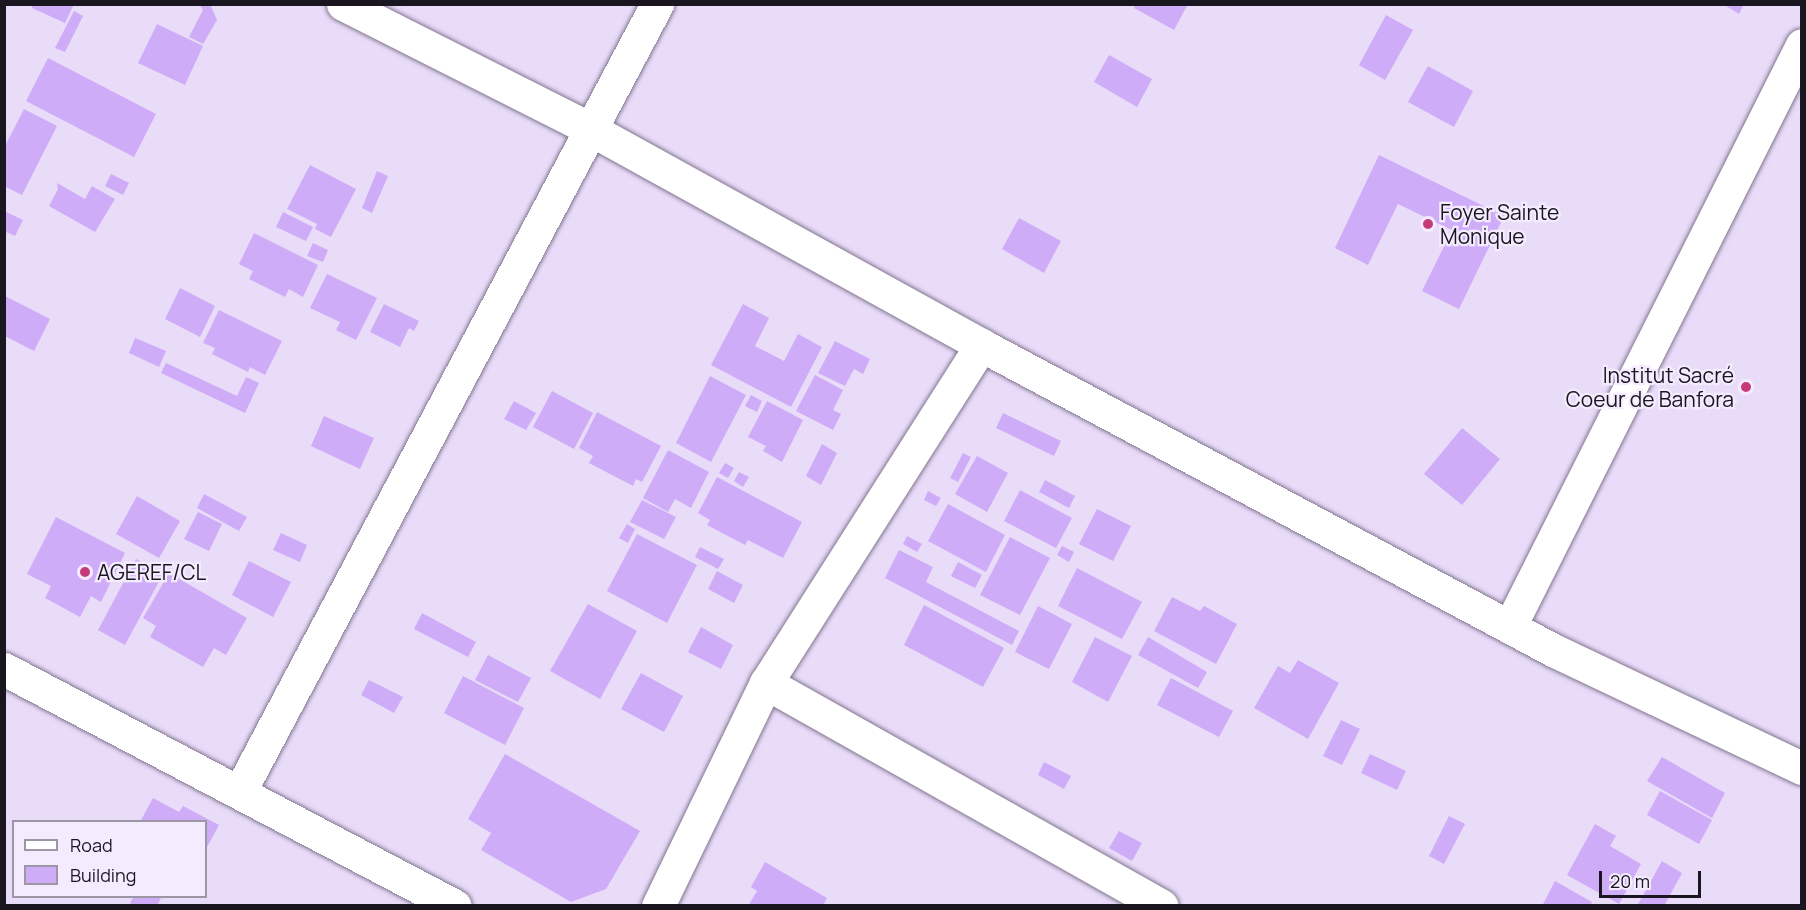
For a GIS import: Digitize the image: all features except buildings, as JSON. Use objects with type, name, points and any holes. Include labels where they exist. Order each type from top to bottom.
[{"type":"street","points":[[343,4],[590,129],[981,345],[1553,650],[1802,768]]},
{"type":"street","points":[[240,791],[657,4]]},
{"type":"street","points":[[1510,626],[1802,45]]},
{"type":"street","points":[[658,906],[766,683],[981,345]]},
{"type":"street","points":[[4,669],[455,906]]},
{"type":"street","points":[[766,683],[1162,906]]},
{"type":"place","name":"Foyer Sainte Monique","points":[[1428,224]]},
{"type":"place","name":"Institut Sacré Coeur de Banfora","points":[[1746,387]]},
{"type":"place","name":"AGEREF/CL","points":[[85,572]]}]
